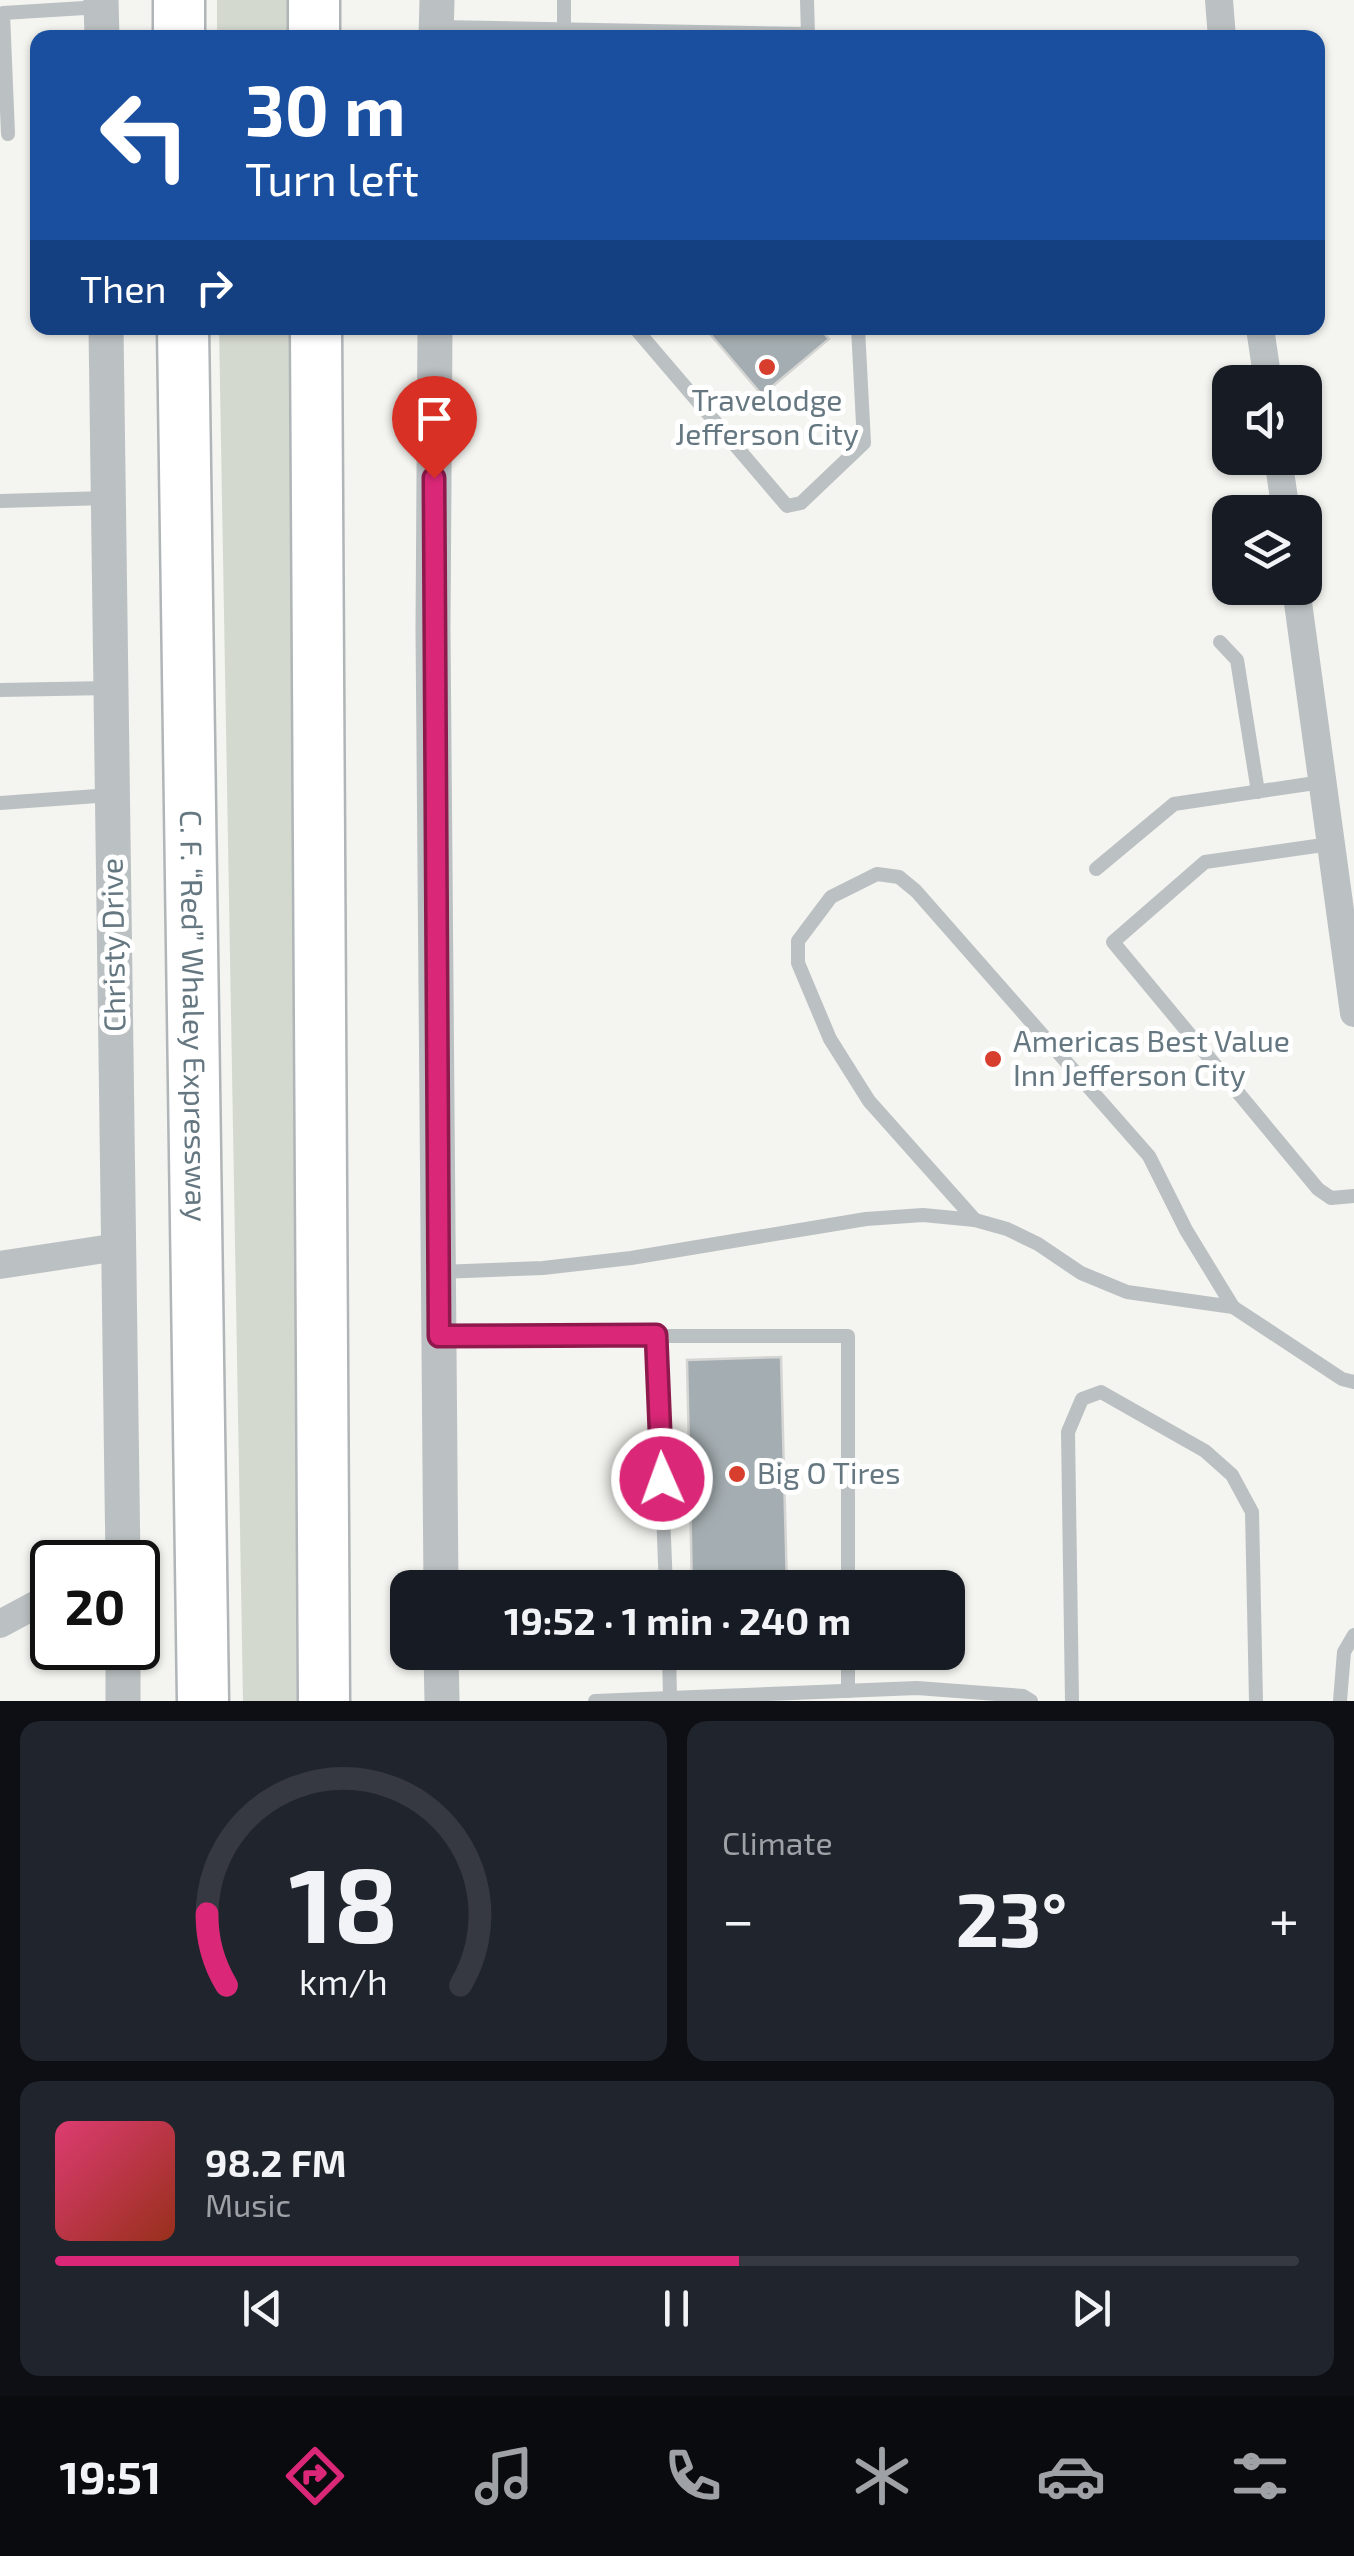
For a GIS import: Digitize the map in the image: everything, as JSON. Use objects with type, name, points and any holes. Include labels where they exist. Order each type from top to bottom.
[{"type":"highway","points":[[179,0],[179,30]]},
{"type":"highway","points":[[314,0],[314,30]]},
{"type":"highway","name":"C. F. “Red” Whaley Expressway","points":[[184,335],[203,1701]]},
{"type":"highway","points":[[316,335],[324,1701]]},
{"type":"street","points":[[1219,0],[1221,30]]},
{"type":"street","name":"Christy Drive","points":[[106,335],[120,1540]]},
{"type":"street","points":[[435,335],[433,648],[441,1570]]},
{"type":"street","points":[[1261,335],[1265,365]]},
{"type":"street","points":[[1298,605],[1330,844],[1348,934],[1354,1013]]},
{"type":"street","points":[[0,1266],[118,1247]]},
{"type":"street","points":[[0,1624],[30,1608]]},
{"type":"street","points":[[123,1670],[124,1701]]},
{"type":"street","points":[[442,1670],[442,1701]]},
{"type":"lane","points":[[436,22],[564,30],[564,0]]},
{"type":"lane","points":[[807,0],[808,30]]},
{"type":"lane","points":[[8,134],[3,12],[102,15]]},
{"type":"lane","points":[[641,335],[787,506],[802,503],[864,443],[858,335]]},
{"type":"lane","points":[[0,501],[108,498]]},
{"type":"lane","points":[[1220,642],[1237,660],[1258,792]]},
{"type":"lane","points":[[0,690],[110,688]]},
{"type":"lane","points":[[1096,868],[1174,804],[1322,782]]},
{"type":"lane","points":[[0,803],[112,795]]},
{"type":"lane","points":[[1330,844],[1204,862],[1113,942],[1318,1188],[1331,1198],[1354,1196]]},
{"type":"lane","points":[[975,1220],[869,1102],[830,1039],[798,963],[798,941],[831,897],[876,874],[899,876],[916,891],[1149,1156],[1186,1230],[1233,1307],[1342,1379],[1354,1382]]},
{"type":"lane","points":[[439,1272],[542,1268],[614,1260],[866,1219],[924,1215],[975,1220],[1007,1229],[1038,1244],[1082,1274],[1127,1292],[1233,1307]]},
{"type":"lane","points":[[656,1335],[665,1570]]},
{"type":"lane","points":[[439,1336],[848,1336],[848,1570]]},
{"type":"lane","points":[[1072,1701],[1068,1432],[1082,1399],[1101,1392],[1205,1452],[1232,1475],[1252,1512],[1256,1701]]},
{"type":"lane","points":[[1340,1701],[1344,1652],[1354,1635]]},
{"type":"lane","points":[[669,1670],[670,1696]]},
{"type":"lane","points":[[848,1670],[848,1691]]},
{"type":"lane","points":[[595,1701],[918,1688],[1022,1696],[1031,1701]]},
{"type":"shaded area","points":[[217,0],[288,0],[288,30],[217,30]]},
{"type":"shaded area","points":[[219,335],[291,335],[308,1701],[243,1701]]},
{"type":"building","name":"Travelodge Jefferson City","points":[[711,335],[825,335],[829,339],[762,395]]},
{"type":"building","name":"Big O Tires","points":[[781,1357],[787,1570],[692,1570],[687,1360]]},
{"type":"place","name":"Travelodge Jefferson City","points":[[767,367]]},
{"type":"place","name":"Americas Best Value Inn Jefferson City","points":[[993,1059]]},
{"type":"place","name":"Big O Tires","points":[[737,1474]]},
{"type":"route","points":[[434,478],[439,1336],[656,1335],[662,1479]]}]
